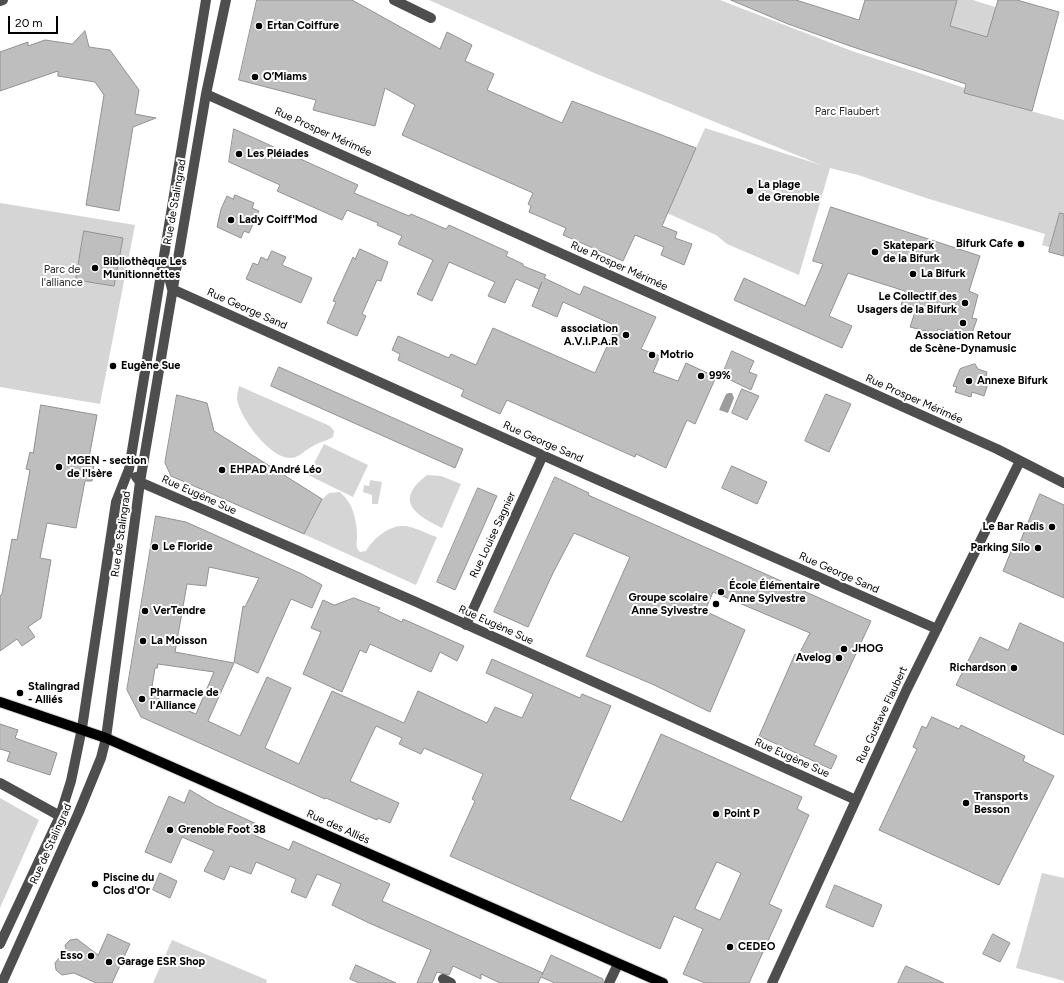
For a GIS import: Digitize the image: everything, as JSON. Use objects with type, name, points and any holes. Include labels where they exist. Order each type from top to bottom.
[{"type":"main road","name":"Rue des Alliés","points":[[0,702],[82,728],[193,774],[663,983]]},
{"type":"street","name":"Rue de Stalingrad","points":[[0,944],[60,816],[71,782],[82,728],[116,502],[129,469],[163,254],[206,0]]},
{"type":"street","name":"Rue de Stalingrad","points":[[2,983],[78,814],[101,758],[106,738],[140,482],[206,94],[226,0]]},
{"type":"street","points":[[394,0],[431,18]]},
{"type":"street","name":"Rue Prosper Mérimée","points":[[206,94],[626,282],[1020,461],[1064,483]]},
{"type":"street","points":[[163,254],[172,289]]},
{"type":"street","name":"Rue George Sand","points":[[172,289],[937,629]]},
{"type":"street","name":"Rue Louise Sagnier","points":[[466,624],[543,455]]},
{"type":"street","name":"Rue Gustave Flaubert","points":[[772,983],[906,691],[1020,461]]},
{"type":"street","name":"Rue Eugène Sue","points":[[129,469],[140,482],[466,624],[856,800]]},
{"type":"street","points":[[0,783],[60,816]]},
{"type":"street","points":[[609,983],[618,964]]},
{"type":"green space","name":"Parc Flaubert","points":[[429,0],[720,0],[852,51],[965,88],[964,93],[1064,120],[1064,252],[1042,245],[1045,234],[926,198],[858,175],[830,168],[799,275],[727,244],[716,235],[667,213],[705,128],[821,165],[592,72]]},
{"type":"green space","points":[[957,0],[973,0],[998,8],[987,37],[950,26]]},
{"type":"green space","name":"Parc de l'alliance","points":[[0,203],[135,225],[100,404],[0,387]]},
{"type":"green space","points":[[239,386],[330,426],[334,431],[333,437],[310,447],[294,458],[283,457],[265,445],[250,426],[239,407],[237,399]]},
{"type":"green space","points":[[324,444],[368,465],[353,497],[308,475]]},
{"type":"green space","points":[[427,475],[441,476],[461,484],[442,528],[424,518],[417,512],[412,506],[410,500],[411,492]]},
{"type":"green space","points":[[370,480],[382,482],[378,504],[372,504],[372,495],[363,492],[364,485],[369,486]]},
{"type":"green space","points":[[340,492],[348,501],[353,512],[356,524],[357,547],[360,552],[366,551],[372,542],[381,534],[401,526],[410,527],[437,537],[416,585],[299,532],[303,523],[309,524],[311,522],[320,501],[329,493]]},
{"type":"green space","points":[[0,798],[39,820],[0,908]]},
{"type":"green space","points":[[1042,873],[1064,878],[1064,981],[1016,968]]},
{"type":"green space","points":[[172,940],[267,980],[266,983],[153,983]]},
{"type":"shaded area","points":[[732,393],[734,398],[728,413],[719,410],[726,394]]},
{"type":"building","points":[[257,0],[352,0],[440,49],[447,32],[472,45],[465,61],[494,74],[487,90],[562,123],[572,101],[696,148],[662,226],[677,232],[675,238],[692,244],[684,265],[661,255],[664,247],[635,235],[623,261],[563,235],[566,228],[529,212],[531,206],[528,204],[533,193],[402,135],[415,105],[385,88],[375,126],[313,110],[316,100],[239,80]]},
{"type":"building","points":[[731,0],[796,0],[859,20],[865,0],[957,0],[950,26],[987,37],[998,0],[1017,0],[1059,12],[1032,111],[964,93],[966,84],[788,24]]},
{"type":"building","points":[[85,31],[89,47],[110,50],[139,90],[135,114],[156,118],[133,127],[119,211],[86,205],[104,95],[95,82],[58,76],[58,71],[0,91],[0,52],[28,42],[28,46],[45,40],[72,44]]},
{"type":"building","points":[[234,129],[358,185],[354,193],[409,216],[411,214],[446,229],[449,225],[508,252],[506,256],[523,264],[523,266],[546,275],[544,278],[580,295],[584,286],[656,317],[641,349],[660,356],[653,372],[678,381],[686,363],[716,377],[695,424],[687,420],[666,468],[636,454],[635,457],[507,400],[500,414],[461,396],[464,390],[398,360],[400,354],[392,350],[398,336],[449,358],[451,354],[476,365],[493,328],[595,373],[616,326],[563,302],[557,317],[532,306],[542,282],[539,289],[516,279],[505,303],[488,296],[495,282],[449,262],[432,301],[417,294],[433,260],[398,244],[402,236],[377,225],[378,223],[347,210],[342,220],[277,191],[280,185],[229,162]]},
{"type":"building","points":[[235,195],[254,203],[252,208],[259,211],[249,233],[244,231],[241,238],[217,227],[221,209],[227,196],[233,199]]},
{"type":"building","name":"La Bifurk","points":[[831,207],[980,256],[969,291],[978,295],[972,318],[977,319],[970,339],[938,329],[937,334],[910,327],[916,309],[901,305],[905,291],[848,273],[829,316],[852,326],[842,348],[734,300],[744,278],[805,306],[823,264],[813,261]]},
{"type":"building","points":[[1060,213],[1064,214],[1064,256],[1049,252]]},
{"type":"building","name":"Bibliothèque Les Munitionnettes","points":[[84,231],[123,238],[114,286],[76,280]]},
{"type":"building","points":[[360,249],[388,262],[381,281],[377,280],[362,314],[366,316],[357,336],[327,323],[336,302],[333,301],[353,257],[355,259]]},
{"type":"building","points":[[272,251],[286,257],[282,265],[312,278],[301,303],[246,279],[253,263],[258,265],[261,257],[267,260]]},
{"type":"building","points":[[732,351],[754,361],[749,372],[757,375],[751,390],[722,376]]},
{"type":"building","name":"Annexe Bifurk","points":[[975,364],[978,369],[987,372],[986,376],[990,377],[984,396],[972,392],[971,397],[955,392],[957,387],[953,386],[960,369]]},
{"type":"building","points":[[279,367],[463,449],[455,468],[271,386]]},
{"type":"building","points":[[742,389],[759,396],[747,420],[732,413]]},
{"type":"building","points":[[826,394],[851,404],[829,452],[805,441]]},
{"type":"building","name":"EHPAD André Léo","points":[[177,395],[207,403],[214,431],[322,499],[304,534],[171,476],[165,463]]},
{"type":"building","points":[[41,405],[97,415],[88,463],[94,464],[92,481],[85,481],[76,528],[47,523],[40,558],[51,560],[41,618],[28,627],[35,637],[22,646],[17,639],[0,651],[0,596],[2,594],[12,539],[17,540],[30,470],[26,469],[30,452],[33,453]]},
{"type":"building","points":[[732,466],[767,482],[757,504],[722,488]]},
{"type":"building","name":"Groupe scolaire Anne Sylvestre","points":[[555,477],[589,493],[588,495],[871,621],[814,745],[837,756],[831,769],[759,736],[795,654],[798,656],[810,633],[713,592],[705,611],[745,630],[710,712],[652,684],[586,656],[630,557],[574,533],[553,573],[528,627],[494,612]]},
{"type":"building","points":[[478,488],[497,496],[455,590],[437,582]]},
{"type":"building","name":"Parking Silo","points":[[1040,494],[1064,505],[1064,598],[1003,571],[1014,544],[1018,546]]},
{"type":"building","points":[[156,516],[186,522],[302,574],[322,585],[312,608],[291,599],[258,673],[234,662],[243,606],[245,607],[259,578],[209,567],[206,586],[187,584],[175,652],[234,663],[208,721],[240,736],[267,677],[291,688],[265,748],[299,764],[332,691],[404,723],[418,691],[487,723],[495,707],[522,718],[533,694],[486,673],[492,659],[580,698],[582,694],[611,706],[570,799],[622,822],[661,734],[802,797],[797,809],[809,815],[769,904],[782,910],[749,983],[705,983],[683,974],[703,929],[674,916],[660,949],[450,856],[475,801],[472,799],[483,774],[424,748],[421,754],[399,744],[402,738],[376,726],[350,781],[399,803],[390,823],[378,818],[377,820],[326,798],[325,799],[141,717],[127,690]],"holes":[[[158,664],[214,672],[196,714],[159,699],[152,687],[155,668],[157,668]],[[717,862],[741,873],[720,920],[695,909]]]},
{"type":"building","points":[[354,598],[380,608],[378,611],[402,622],[403,619],[464,646],[457,661],[440,652],[431,672],[370,644],[366,653],[360,650],[342,692],[303,674],[321,632],[311,628],[323,600],[334,605]]},
{"type":"building","name":"Richardson","points":[[1020,623],[1064,643],[1064,735],[956,685],[980,637],[1008,650]]},
{"type":"building","name":"Transports Besson","points":[[932,717],[959,729],[961,725],[1025,756],[1023,761],[1054,776],[999,885],[879,830],[917,749],[913,747],[922,726],[926,728]]},
{"type":"building","points":[[0,724],[18,730],[15,738],[57,753],[50,775],[7,761],[10,752],[0,749]]},
{"type":"building","points":[[190,790],[215,805],[259,825],[254,835],[289,850],[293,841],[390,884],[382,901],[543,973],[551,955],[603,979],[603,983],[555,983],[541,977],[538,983],[500,983],[481,974],[481,979],[453,966],[449,975],[437,972],[432,983],[417,983],[431,950],[332,905],[341,884],[317,874],[306,898],[291,892],[296,879],[256,862],[251,874],[230,866],[224,880],[204,871],[214,851],[182,837],[171,863],[145,852],[169,796],[184,803]]},
{"type":"building","points":[[160,873],[177,881],[170,898],[153,890]]},
{"type":"building","points":[[835,885],[882,905],[873,927],[826,907]]},
{"type":"building","points":[[108,934],[130,944],[112,983],[96,983],[74,973],[62,975],[56,970],[55,963],[66,949],[65,945],[70,940],[77,939],[98,955]]},
{"type":"building","points":[[993,934],[1010,943],[1000,962],[983,954]]},
{"type":"building","points":[[356,965],[396,983],[359,983],[350,979]]},
{"type":"building","points":[[906,966],[944,983],[898,983]]},
{"type":"place","name":"Ertan Coiffure","points":[[259,26]]},
{"type":"place","name":"O’Miams","points":[[255,77]]},
{"type":"place","name":"Les Pléiades","points":[[239,154]]},
{"type":"place","name":"La plage de Grenoble","points":[[750,191]]},
{"type":"place","name":"Lady Coiff'Mod","points":[[231,220]]},
{"type":"place","name":"Bifurk Cafe","points":[[1021,244]]},
{"type":"place","name":"Skatepark de la Bifurk","points":[[875,252]]},
{"type":"place","name":"Bibliothèque Les Munitionnettes","points":[[95,268]]},
{"type":"place","name":"La Bifurk","points":[[913,274]]},
{"type":"place","name":"Le Collectif des Usagers de la Bifurk","points":[[965,303]]},
{"type":"place","name":"Association Retour de Scène-Dynamusic","points":[[963,323]]},
{"type":"place","name":"association A.V.I.P.A.R","points":[[626,335]]},
{"type":"place","name":"Motrio","points":[[652,355]]},
{"type":"place","name":"Eugène Sue","points":[[113,366]]},
{"type":"place","name":"99%","points":[[701,376]]},
{"type":"place","name":"Annexe Bifurk","points":[[969,381]]},
{"type":"place","name":"MGEN - section de l'Isère","points":[[59,467]]},
{"type":"place","name":"EHPAD André Léo","points":[[222,470]]},
{"type":"place","name":"Le Bar Radis","points":[[1052,527]]},
{"type":"place","name":"Le Floride","points":[[155,547]]},
{"type":"place","name":"Parking Silo","points":[[1038,548]]},
{"type":"place","name":"École Élémentaire Anne Sylvestre","points":[[721,592]]},
{"type":"place","name":"Groupe scolaire Anne Sylvestre","points":[[716,604]]},
{"type":"place","name":"VerTendre","points":[[145,611]]},
{"type":"place","name":"La Moisson","points":[[143,641]]},
{"type":"place","name":"JHOG","points":[[844,649]]},
{"type":"place","name":"Avelog","points":[[839,658]]},
{"type":"place","name":"Richardson","points":[[1014,668]]},
{"type":"place","name":"Stalingrad - Alliés","points":[[20,693]]},
{"type":"place","name":"Pharmacie de l'Alliance","points":[[142,699]]},
{"type":"place","name":"Transports Besson","points":[[966,803]]},
{"type":"place","name":"Point P","points":[[716,814]]},
{"type":"place","name":"Grenoble Foot 38","points":[[170,830]]},
{"type":"place","name":"Piscine du Clos d'Or","points":[[95,884]]},
{"type":"place","name":"CEDEO","points":[[730,947]]},
{"type":"place","name":"Esso","points":[[91,956]]},
{"type":"place","name":"Garage ESR Shop","points":[[109,962]]}]
